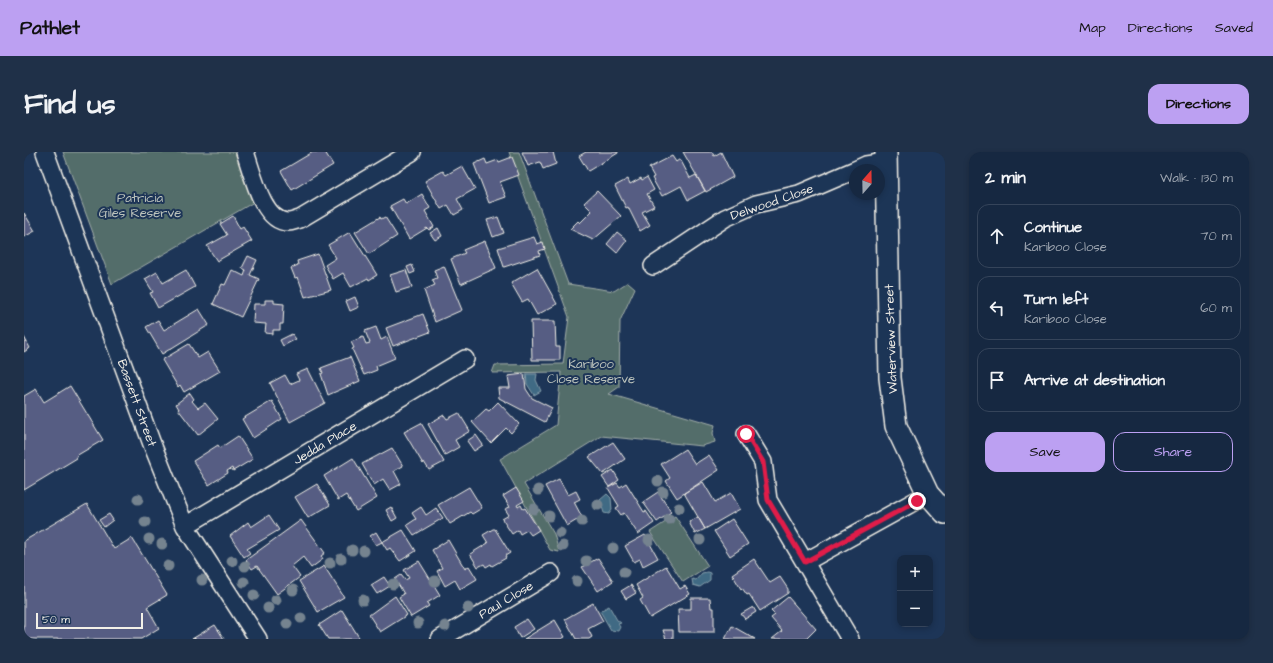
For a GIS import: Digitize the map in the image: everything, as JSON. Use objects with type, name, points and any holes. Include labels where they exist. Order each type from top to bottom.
[{"type":"street","name":"Bassett Street","points":[[44,152],[152,444],[185,526],[258,639]]},
{"type":"street","points":[[245,152],[267,210],[276,218],[287,222],[300,219],[412,152]]},
{"type":"street","name":"Delwood Close","points":[[868,164],[886,157]]},
{"type":"street","name":"Waterview Street","points":[[886,157],[890,378],[896,426],[928,494],[945,513]]},
{"type":"street","name":"Delwood Close","points":[[653,266],[725,218],[756,204],[799,194],[849,173]]},
{"type":"street","name":"Jedda Place","points":[[185,526],[465,359]]},
{"type":"street","points":[[746,434],[763,462],[768,500],[850,639]]},
{"type":"street","points":[[805,562],[928,494]]},
{"type":"street","name":"Paul Close","points":[[440,639],[551,573]]},
{"type":"green space","name":"Patricia Giles Reserve","points":[[63,152],[236,152],[254,202],[112,284]]},
{"type":"green space","name":"Kariboo Close Reserve","points":[[509,152],[519,152],[568,284],[614,291],[628,282],[635,288],[620,321],[619,387],[609,394],[715,425],[713,433],[715,442],[702,446],[601,436],[524,484],[554,534],[559,552],[550,550],[500,459],[556,425],[561,372],[492,373],[495,365],[563,364],[569,317]]},
{"type":"green space","points":[[675,516],[708,566],[683,582],[650,532]]},
{"type":"water","points":[[526,374],[537,374],[536,380],[541,391],[534,395],[527,384]]},
{"type":"water","points":[[607,494],[611,498],[612,510],[609,514],[604,513],[600,500]]},
{"type":"water","points":[[702,573],[710,573],[710,580],[700,587],[693,585],[692,579],[696,580]]},
{"type":"water","points":[[609,606],[617,620],[621,623],[618,624],[620,627],[618,631],[611,630],[600,611]]},
{"type":"building","points":[[313,152],[325,152],[333,165],[292,190],[281,171]]},
{"type":"building","points":[[522,152],[553,152],[556,164],[543,169],[540,162],[528,166]]},
{"type":"building","points":[[586,152],[618,153],[588,171],[579,156]]},
{"type":"building","points":[[683,152],[712,152],[714,156],[721,152],[733,177],[706,192]]},
{"type":"building","points":[[672,156],[676,162],[680,159],[690,178],[696,175],[705,191],[688,200],[681,186],[662,196],[652,178],[654,177],[649,168]]},
{"type":"building","points":[[512,157],[519,175],[500,182],[506,197],[489,203],[474,164],[485,159],[487,164],[498,160],[499,162]]},
{"type":"building","points":[[462,166],[475,189],[457,199],[463,210],[454,215],[448,205],[441,209],[425,181],[443,171],[446,175]]},
{"type":"building","points":[[647,177],[654,190],[647,194],[654,206],[642,212],[650,225],[640,231],[615,186],[628,179],[630,184],[641,178],[642,180]]},
{"type":"building","points":[[597,191],[621,216],[593,240],[570,229],[578,221],[580,223],[592,211],[584,203]]},
{"type":"building","points":[[422,194],[430,208],[425,211],[434,227],[429,230],[427,228],[409,239],[390,206],[403,199],[406,204]]},
{"type":"building","points":[[24,213],[35,231],[24,237]]},
{"type":"building","points":[[233,216],[240,229],[243,227],[252,241],[217,261],[207,246],[227,235],[220,224]]},
{"type":"building","points":[[380,217],[381,219],[385,217],[397,236],[369,254],[355,232]]},
{"type":"building","points":[[498,217],[504,233],[493,237],[487,220]]},
{"type":"building","points":[[438,228],[442,236],[435,240],[430,233]]},
{"type":"building","points":[[350,232],[377,275],[351,287],[343,273],[333,279],[325,265],[336,258],[328,245]]},
{"type":"building","points":[[617,232],[627,240],[617,253],[607,244]]},
{"type":"building","points":[[534,237],[537,244],[543,242],[545,249],[539,251],[540,255],[504,267],[498,248]]},
{"type":"building","points":[[485,241],[496,268],[461,284],[451,259],[465,253],[463,250]]},
{"type":"building","points":[[318,254],[331,290],[305,297],[298,277],[295,278],[291,268],[298,265],[297,261]]},
{"type":"building","points":[[248,256],[257,260],[250,275],[259,279],[241,317],[213,304],[222,284],[225,285],[232,270],[244,276],[246,270],[242,268]]},
{"type":"building","points":[[412,265],[415,272],[410,274],[407,267]]},
{"type":"building","points":[[444,266],[462,310],[435,322],[424,290],[435,285],[432,280],[437,278],[434,270]]},
{"type":"building","points":[[537,268],[557,304],[537,315],[528,299],[522,302],[511,283]]},
{"type":"building","points":[[186,270],[195,287],[158,308],[150,293],[153,292],[145,279],[157,272],[163,283]]},
{"type":"building","points":[[406,270],[412,287],[396,292],[390,275]]},
{"type":"building","points":[[355,297],[359,307],[350,311],[346,301]]},
{"type":"building","points":[[265,300],[274,300],[274,303],[284,304],[283,324],[280,324],[280,330],[273,330],[273,334],[265,333],[266,324],[253,323],[254,304],[265,304]]},
{"type":"building","points":[[199,309],[209,325],[162,354],[146,327],[158,320],[164,330]]},
{"type":"building","points":[[423,314],[430,332],[393,346],[386,328]]},
{"type":"building","points":[[531,321],[555,321],[556,347],[560,347],[560,360],[532,360]]},
{"type":"building","points":[[376,327],[381,340],[387,337],[395,358],[376,366],[377,370],[364,375],[352,349],[354,348],[351,342],[363,337],[366,344],[370,343],[365,331]]},
{"type":"building","points":[[292,334],[296,339],[283,346],[280,340]]},
{"type":"building","points":[[24,337],[30,348],[24,352]]},
{"type":"building","points":[[189,344],[198,358],[208,352],[220,371],[184,392],[180,385],[178,387],[162,360]]},
{"type":"building","points":[[350,357],[360,381],[328,395],[321,374],[323,373],[321,368]]},
{"type":"building","points":[[308,369],[325,403],[290,422],[270,383],[285,375],[290,384],[299,380],[296,374]]},
{"type":"building","points":[[524,374],[526,389],[532,398],[552,408],[545,422],[499,398],[498,388],[510,388],[508,376]]},
{"type":"building","points":[[70,386],[103,440],[76,456],[77,458],[24,490],[24,396],[36,389],[44,402]]},
{"type":"building","points":[[190,393],[194,399],[192,401],[198,408],[205,403],[218,419],[198,435],[178,409],[176,404]]},
{"type":"building","points":[[272,401],[282,419],[253,438],[242,419]]},
{"type":"building","points":[[498,402],[519,424],[511,433],[506,428],[491,443],[472,422],[486,409],[489,411]]},
{"type":"building","points":[[459,413],[470,431],[455,440],[459,447],[445,455],[428,424],[444,415],[447,419]]},
{"type":"building","points":[[421,423],[444,462],[429,470],[424,462],[423,464],[404,432]]},
{"type":"building","points":[[476,435],[483,445],[474,451],[467,441]]},
{"type":"building","points":[[238,436],[253,459],[233,471],[232,468],[227,471],[228,473],[209,485],[193,461],[218,445],[220,448]]},
{"type":"building","points":[[613,442],[625,459],[603,474],[589,457]]},
{"type":"building","points":[[392,448],[403,466],[394,471],[401,484],[390,490],[383,479],[374,485],[362,464]]},
{"type":"building","points":[[685,449],[695,464],[709,455],[719,470],[677,498],[666,481],[670,478],[661,464]]},
{"type":"building","points":[[353,458],[377,498],[356,511],[346,495],[338,500],[324,476]]},
{"type":"building","points":[[613,470],[619,480],[609,487],[602,477]]},
{"type":"building","points":[[559,479],[568,495],[576,491],[580,499],[574,502],[582,517],[567,526],[545,486]]},
{"type":"building","points":[[703,482],[715,502],[731,493],[740,509],[705,529],[684,493]]},
{"type":"building","points":[[617,483],[620,487],[626,483],[644,512],[646,511],[654,523],[638,534],[624,513],[621,515],[616,508],[619,506],[608,488]]},
{"type":"building","points":[[317,484],[330,505],[308,518],[295,497]]},
{"type":"building","points":[[469,487],[482,508],[472,514],[470,512],[450,524],[438,505]]},
{"type":"building","points":[[516,488],[524,501],[517,505],[518,507],[521,505],[523,509],[525,508],[539,530],[531,535],[527,530],[520,534],[518,530],[512,534],[502,519],[509,515],[505,509],[510,507],[503,496]]},
{"type":"building","points":[[658,492],[671,512],[657,522],[643,502]]},
{"type":"building","points":[[87,504],[114,549],[132,538],[167,595],[147,607],[159,628],[141,639],[24,639],[24,541]]},
{"type":"building","points":[[391,507],[397,518],[392,521],[386,510]]},
{"type":"building","points":[[421,507],[426,515],[436,508],[443,518],[414,535],[407,525],[416,519],[412,513]]},
{"type":"building","points":[[109,514],[113,520],[104,527],[99,520]]},
{"type":"building","points":[[269,515],[279,530],[247,549],[250,553],[244,557],[230,536],[248,522],[251,527]]},
{"type":"building","points":[[698,517],[705,529],[695,534],[689,522]]},
{"type":"building","points":[[732,519],[748,544],[730,556],[714,531]]},
{"type":"building","points":[[301,520],[325,553],[321,556],[323,559],[311,568],[303,557],[292,566],[300,577],[277,594],[257,566],[252,569],[246,560]]},
{"type":"building","points":[[495,529],[510,553],[505,556],[506,558],[492,566],[491,564],[486,567],[484,564],[478,567],[470,554],[488,543],[483,535]]},
{"type":"building","points":[[403,530],[416,551],[400,561],[390,548],[387,550],[382,542]]},
{"type":"building","points":[[376,532],[382,542],[376,545],[370,536]]},
{"type":"building","points":[[645,535],[658,558],[643,566],[640,559],[634,562],[625,546]]},
{"type":"building","points":[[448,540],[465,569],[469,566],[477,579],[460,589],[455,580],[445,586],[437,571],[442,568],[432,550]]},
{"type":"building","points":[[598,558],[613,581],[598,591],[582,567]]},
{"type":"building","points":[[754,559],[770,583],[780,577],[788,589],[788,593],[760,611],[749,594],[747,595],[742,588],[741,589],[732,574]]},
{"type":"building","points":[[419,561],[440,595],[427,603],[429,606],[411,617],[399,597],[404,594],[395,579],[401,575],[405,580],[409,578],[404,570]]},
{"type":"building","points":[[324,566],[344,597],[318,612],[299,581]]},
{"type":"building","points":[[666,566],[680,589],[685,586],[690,594],[650,618],[640,600],[643,598],[636,585]]},
{"type":"building","points":[[384,577],[390,586],[377,594],[371,585]]},
{"type":"building","points":[[631,585],[636,593],[626,599],[621,591]]},
{"type":"building","points":[[395,596],[407,615],[380,632],[369,615]]},
{"type":"building","points":[[788,597],[816,629],[806,639],[772,639],[782,631],[771,618],[775,615],[771,611]]},
{"type":"building","points":[[691,598],[710,598],[711,608],[714,608],[714,632],[679,632],[678,609],[691,609]]},
{"type":"building","points":[[593,603],[603,621],[588,629],[592,637],[589,639],[576,639],[565,619]]},
{"type":"building","points":[[753,607],[756,612],[745,619],[741,614]]},
{"type":"building","points":[[342,610],[360,639],[328,639],[319,625]]},
{"type":"building","points":[[527,619],[534,629],[520,638],[514,627]]},
{"type":"building","points":[[555,620],[565,637],[561,639],[524,639]]},
{"type":"building","points":[[215,625],[224,639],[192,639]]},
{"type":"building","points":[[732,626],[755,639],[725,639]]},
{"type":"building","points":[[663,630],[673,630],[673,639],[666,639]]},
{"type":"route","points":[[746,434],[763,462],[768,500],[805,562],[917,501]]}]
